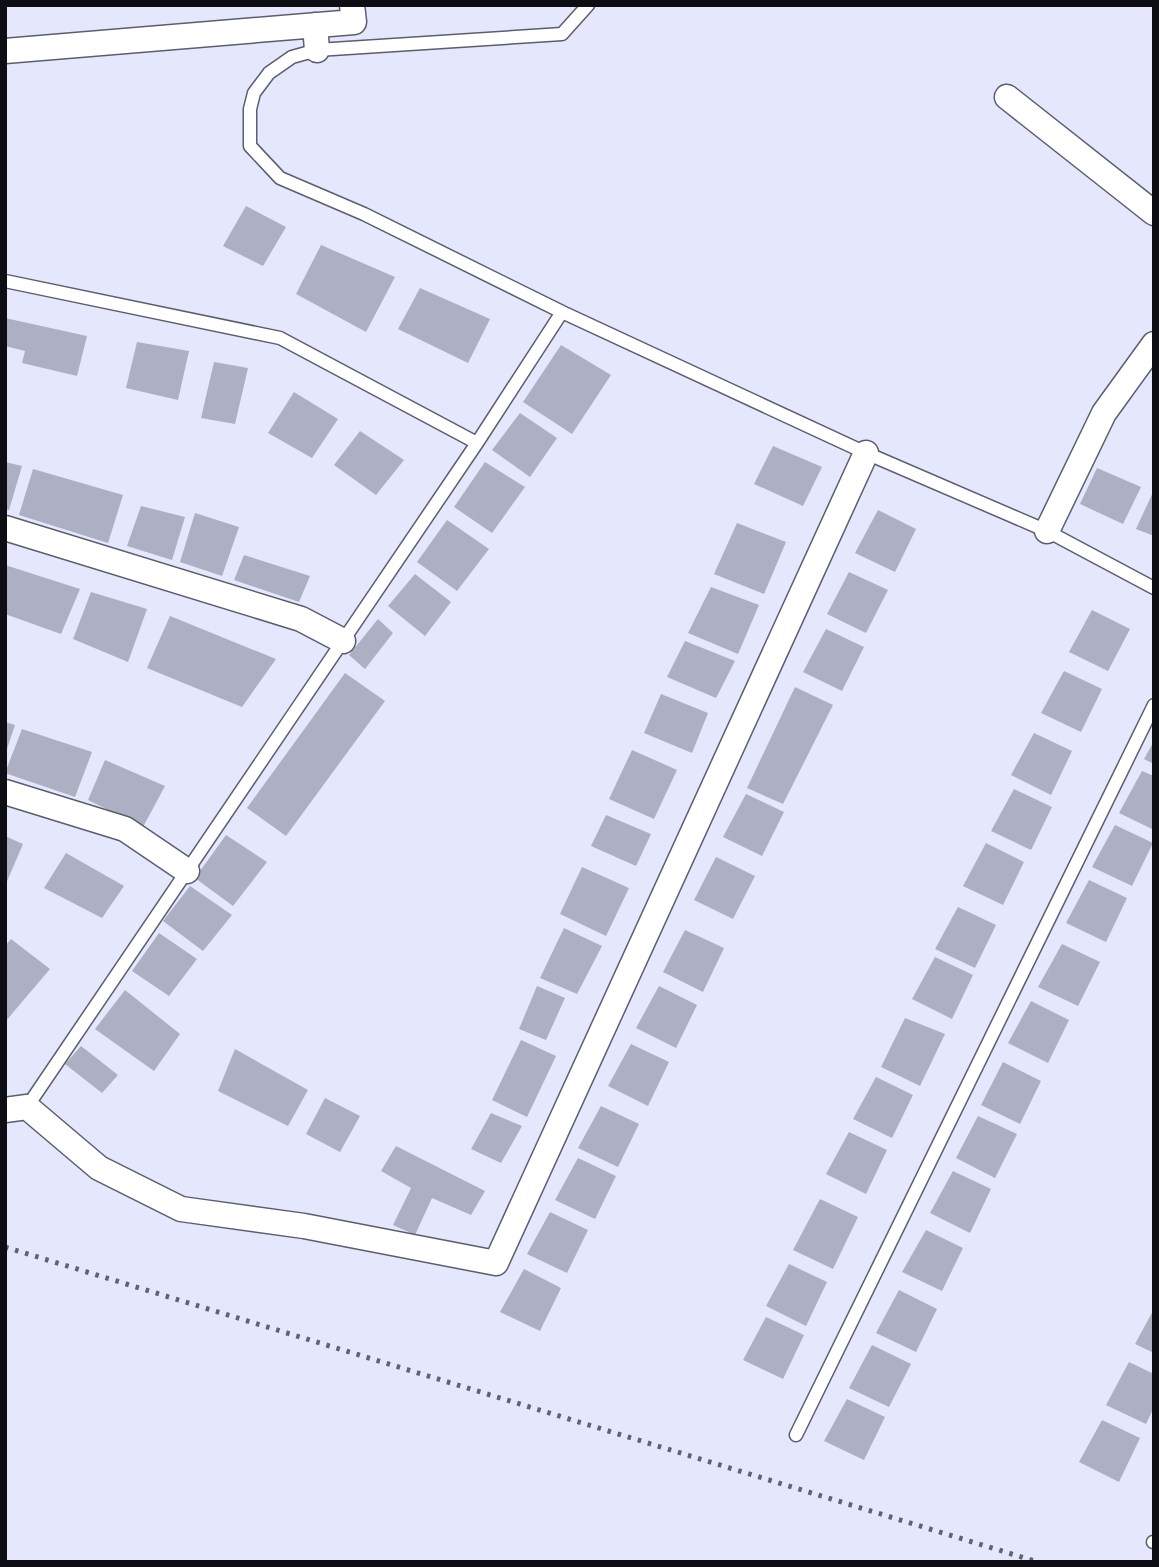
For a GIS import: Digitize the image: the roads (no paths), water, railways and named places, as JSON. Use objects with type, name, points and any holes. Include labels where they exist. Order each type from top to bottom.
[{"type":"street","points":[[5,51],[354,22],[352,5]]},
{"type":"street","points":[[315,25],[317,50]]},
{"type":"street","points":[[1007,97],[1154,213]]},
{"type":"street","points":[[1047,531],[1104,413],[1154,344]]},
{"type":"street","points":[[16,1108],[99,1168],[181,1209],[304,1226],[496,1263],[866,453]]},
{"type":"street","points":[[5,527],[301,619],[343,641]]},
{"type":"street","points":[[5,792],[125,829],[187,871]]},
{"type":"lane","points":[[588,5],[562,34],[317,50],[292,57],[269,73],[254,93],[250,109],[250,146],[280,178],[363,214],[562,312],[866,453],[1047,531],[1154,588]]},
{"type":"lane","points":[[5,281],[280,338],[477,443]]},
{"type":"lane","points":[[16,1108],[187,871],[477,443],[562,312]]},
{"type":"lane","points":[[796,1435],[1154,705]]},
{"type":"railway","points":[[5,1247],[1038,1562]]}]
